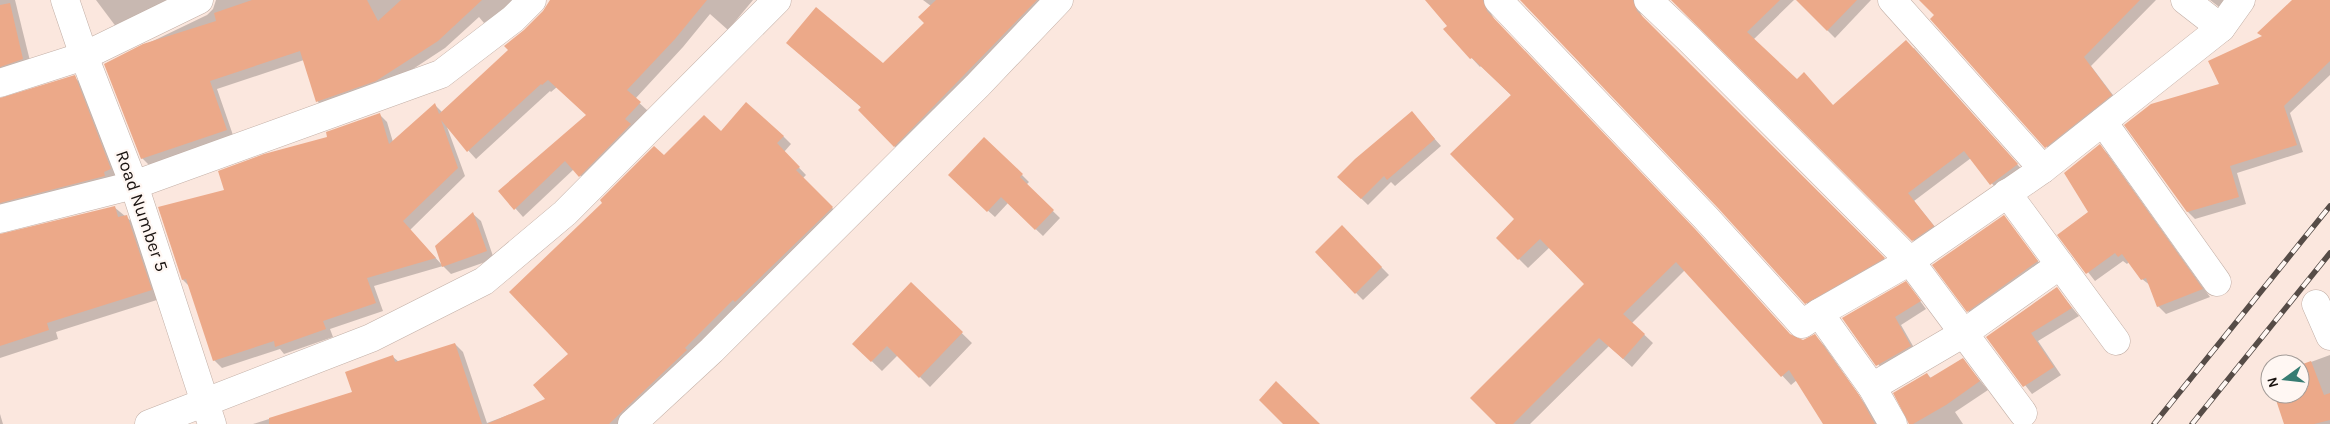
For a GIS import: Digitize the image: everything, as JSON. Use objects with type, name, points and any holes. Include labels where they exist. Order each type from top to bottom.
[{"type":"street","name":"Road Number 5","points":[[65,0],[84,56],[134,185],[209,414]]},
{"type":"street","points":[[0,83],[84,56],[199,0]]},
{"type":"street","points":[[0,219],[134,185],[440,74],[513,19],[532,0]]},
{"type":"street","points":[[149,424],[209,414],[371,338],[484,282],[565,213],[777,0]]},
{"type":"street","points":[[638,422],[978,85],[1059,0]]},
{"type":"street","points":[[1498,0],[1706,218],[1802,324],[1910,261],[2043,169],[2221,28],[2241,0]]},
{"type":"street","points":[[1648,0],[1910,261],[2023,414]]},
{"type":"street","points":[[1892,0],[2043,169]]},
{"type":"street","points":[[2185,0],[2221,28]]},
{"type":"street","points":[[2103,122],[2217,282]]},
{"type":"street","points":[[2007,193],[2116,341]]},
{"type":"street","points":[[1872,387],[1964,333],[2060,265]]},
{"type":"street","points":[[2316,304],[2330,336]]},
{"type":"street","points":[[1819,313],[1872,387],[1893,424]]},
{"type":"building","points":[[252,0],[367,0],[378,21],[401,0],[482,0],[438,41],[376,81],[316,102],[300,51],[210,81],[227,130],[141,159],[104,64],[143,44],[216,21],[214,13]]},
{"type":"building","points":[[550,0],[707,0],[675,39],[627,90],[641,102],[625,119],[631,124],[579,177],[565,161],[514,210],[498,191],[586,115],[548,80],[541,84],[467,152],[441,120],[458,168],[403,221],[436,258],[367,278],[376,303],[323,321],[326,329],[275,347],[274,341],[213,361],[186,279],[182,280],[158,207],[224,190],[218,171],[264,154],[327,137],[326,132],[380,113],[389,144],[435,103],[439,114],[508,50],[504,46],[543,11]]},
{"type":"building","points":[[936,0],[1037,0],[894,147],[858,110],[861,107],[786,43],[816,7],[883,63],[924,23],[918,17]]},
{"type":"building","points":[[1425,0],[1483,0],[1487,11],[1695,229],[1790,334],[1803,340],[1815,334],[1859,395],[1875,424],[1823,424],[1789,370],[1781,377],[1676,262],[1623,314],[1645,334],[1623,359],[1599,338],[1513,424],[1496,424],[1470,398],[1584,284],[1540,239],[1518,260],[1496,238],[1514,219],[1450,154],[1511,95],[1472,58],[1470,59],[1443,29],[1447,26]]},
{"type":"building","points":[[1520,0],[1633,0],[1637,11],[1885,258],[1805,304],[1718,208]]},
{"type":"building","points":[[1671,0],[1780,0],[1747,32],[1797,79],[1804,72],[1833,105],[1906,40],[2018,164],[1990,185],[1964,151],[1908,193],[1934,226],[1912,241]]},
{"type":"building","points":[[1796,0],[1857,0],[1827,31]]},
{"type":"building","points":[[1919,0],[2140,0],[2084,57],[2112,95],[2045,148],[1930,19],[1934,15]]},
{"type":"building","points":[[2292,0],[2330,0],[2330,61],[2284,106],[2297,145],[2230,166],[2239,197],[2187,212],[2124,125],[2151,104],[2219,84],[2208,61],[2262,36],[2257,33]]},
{"type":"building","points":[[10,3],[23,59],[0,67],[0,5]]},
{"type":"building","points":[[75,75],[111,169],[104,172],[105,176],[0,203],[0,98]]},
{"type":"building","points":[[746,102],[784,136],[777,143],[800,167],[796,170],[833,207],[735,302],[733,300],[685,348],[687,350],[609,424],[487,424],[545,399],[533,385],[568,354],[509,292],[602,203],[600,200],[654,146],[664,155],[704,115],[721,131]]},
{"type":"building","points":[[1412,111],[1435,139],[1387,180],[1384,176],[1361,199],[1337,177],[1355,159]]},
{"type":"building","points":[[984,137],[1023,174],[1020,177],[1054,210],[1035,230],[1001,197],[987,212],[948,175]]},
{"type":"building","points":[[2100,144],[2203,289],[2157,307],[2146,278],[2141,280],[2122,254],[2118,257],[2115,253],[2086,274],[2057,235],[2088,212],[2064,173]]},
{"type":"building","points":[[115,206],[118,217],[127,215],[152,290],[47,323],[49,330],[0,346],[0,234]]},
{"type":"building","points":[[473,212],[487,251],[442,267],[435,246]]},
{"type":"building","points":[[2004,215],[2038,261],[1967,312],[1932,265]]},
{"type":"building","points":[[1342,225],[1382,267],[1355,294],[1315,252]]},
{"type":"building","points":[[1906,281],[1921,301],[1895,317],[1911,346],[1876,366],[1842,318]]},
{"type":"building","points":[[911,282],[963,332],[919,378],[887,346],[871,362],[852,344]]},
{"type":"building","points":[[2057,287],[2072,308],[2031,333],[2054,367],[2023,387],[1986,337]]},
{"type":"building","points":[[455,343],[482,424],[269,424],[269,418],[352,392],[345,372],[393,355],[395,362]]},
{"type":"building","points":[[1963,358],[1980,381],[1946,405],[1913,424],[1909,424],[1893,393],[1927,373],[1930,378]]},
{"type":"building","points":[[2310,361],[2324,395],[2330,393],[2330,420],[2314,424],[2284,424],[2277,404],[2310,404]]},
{"type":"building","points":[[1276,381],[1320,424],[1283,424],[1259,400]]},
{"type":"railway","points":[[2154,424],[2330,206]]},
{"type":"railway","points":[[2192,424],[2330,253]]}]
